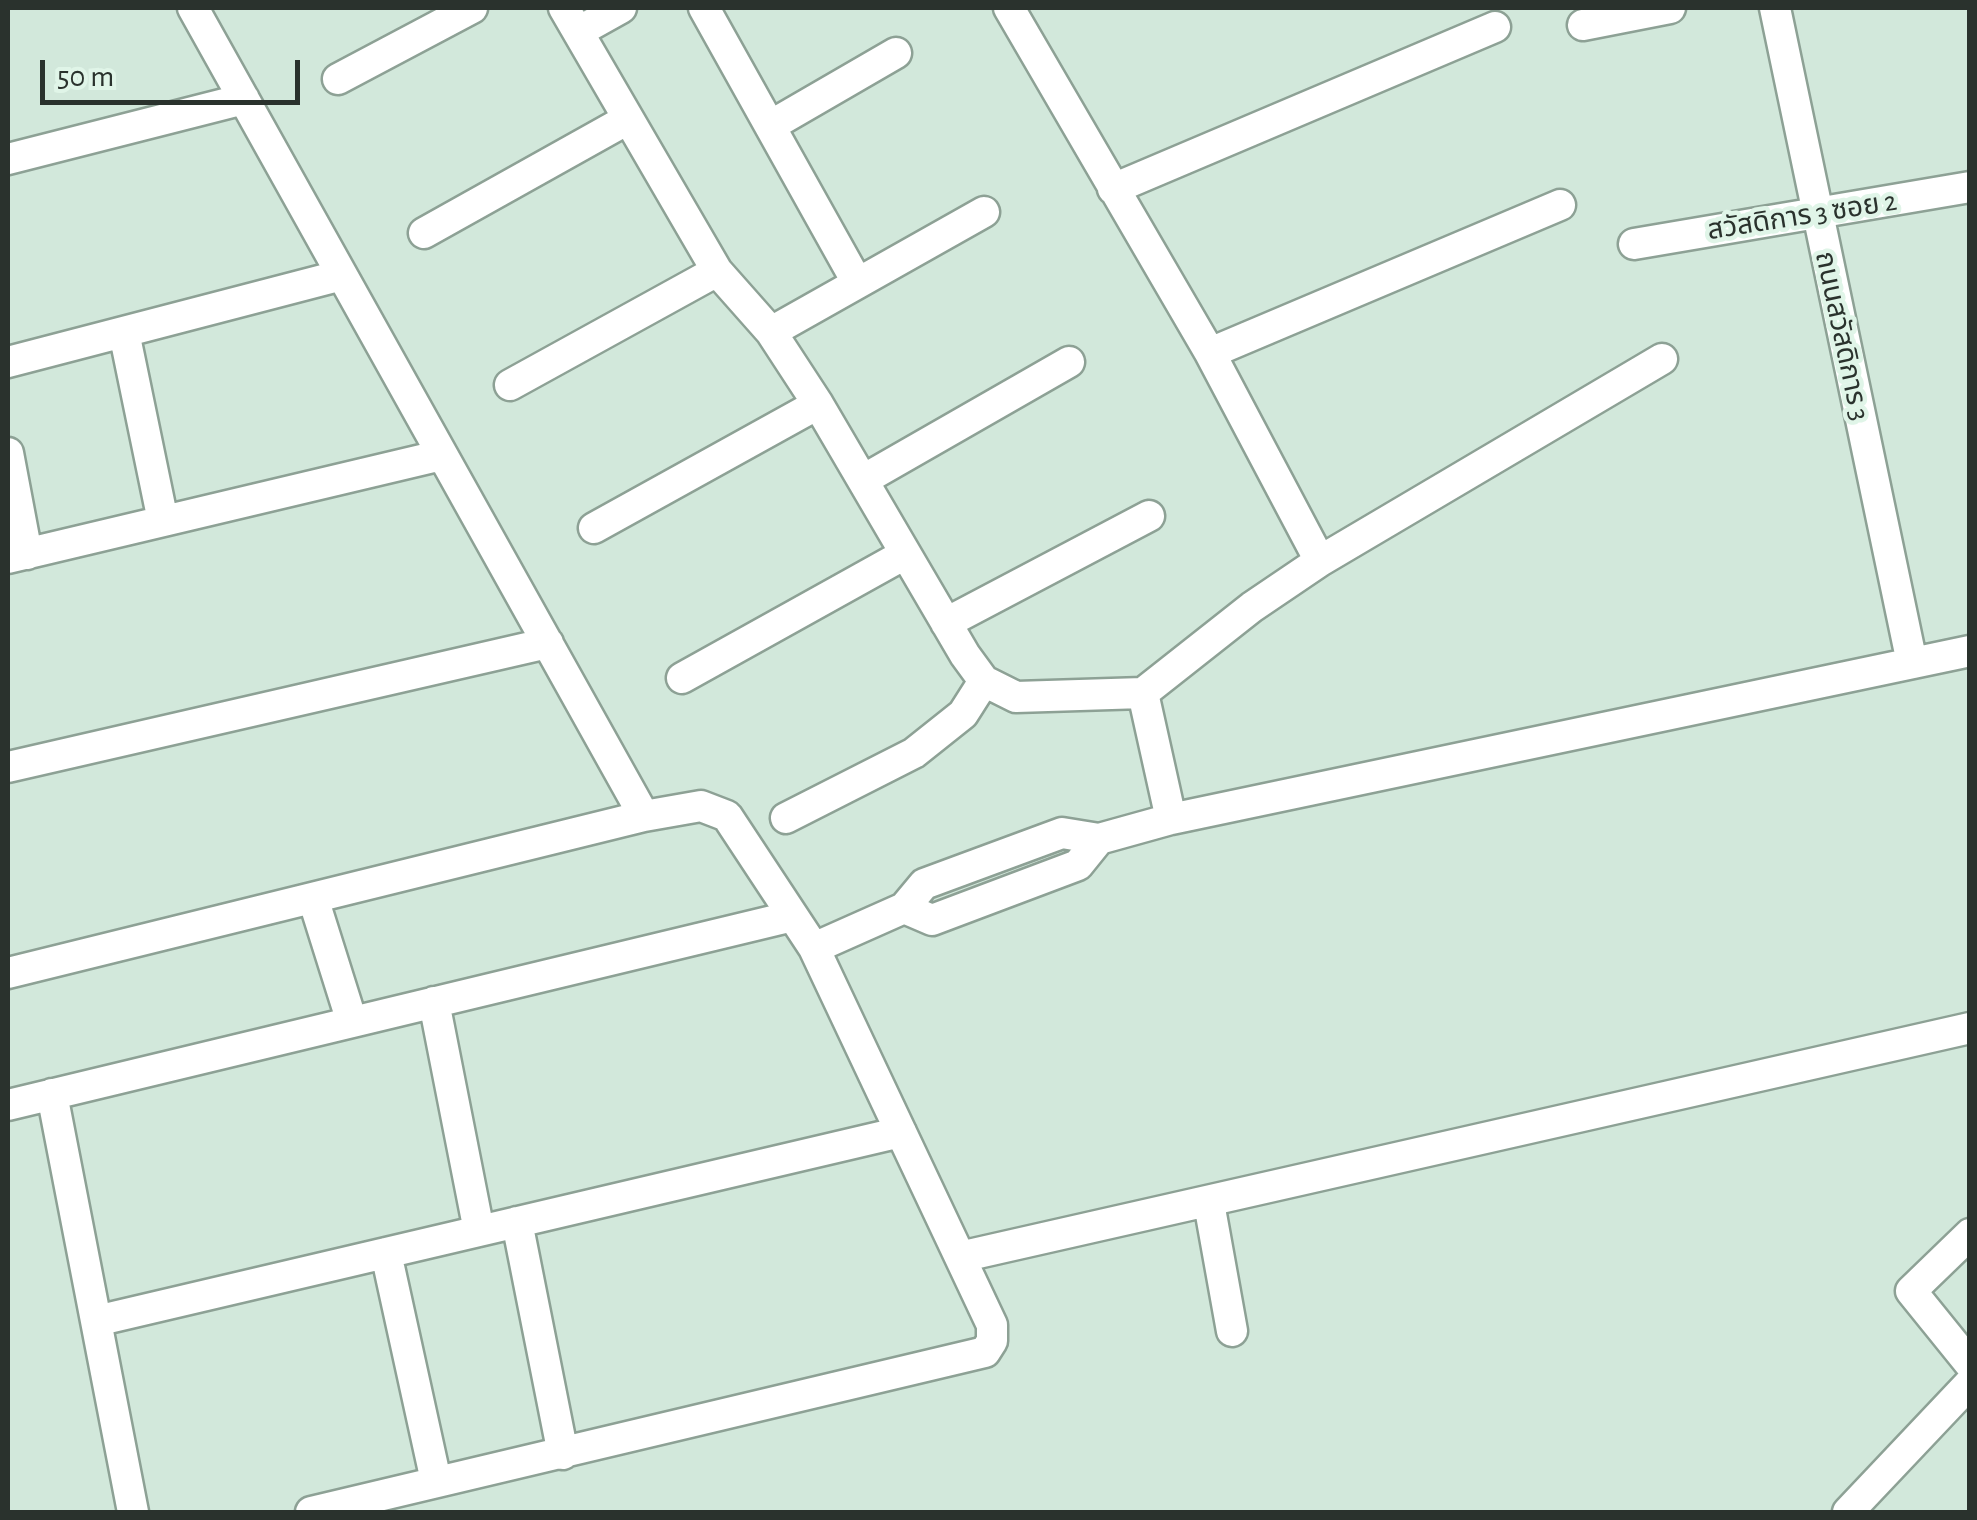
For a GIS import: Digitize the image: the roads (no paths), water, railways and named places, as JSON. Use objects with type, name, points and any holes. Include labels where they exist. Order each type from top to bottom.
[{"type":"street","points":[[192,8],[644,816]]},
{"type":"street","points":[[338,79],[472,8]]},
{"type":"street","points":[[622,8],[571,20],[717,271],[771,332],[818,404],[946,624],[984,681],[1016,697],[1143,692],[1320,560],[1662,360]]},
{"type":"street","points":[[704,8],[858,282]]},
{"type":"street","points":[[1583,24],[1670,8]]},
{"type":"street","name":"ถนนสวัสดิการ 3","points":[[1775,8],[1912,663]]},
{"type":"street","points":[[1022,11],[1113,189],[1210,353],[1320,560]]},
{"type":"street","points":[[1113,189],[1495,28]]},
{"type":"street","points":[[770,126],[896,53]]},
{"type":"street","points":[[8,158],[244,99]]},
{"type":"street","points":[[424,233],[628,118]]},
{"type":"street","name":"สวัสดิการ 3 ซอย 2","points":[[1634,244],[1970,187]]},
{"type":"street","points":[[1210,353],[1560,205]]},
{"type":"street","points":[[771,332],[984,212]]},
{"type":"street","points":[[510,385],[717,271]]},
{"type":"street","points":[[8,362],[342,275]]},
{"type":"street","points":[[124,332],[163,522]]},
{"type":"street","points":[[862,480],[1069,362]]},
{"type":"street","points":[[594,528],[818,404]]},
{"type":"street","points":[[8,454],[18,556],[442,455]]},
{"type":"street","points":[[946,624],[1149,516]]},
{"type":"street","points":[[682,678],[905,554]]},
{"type":"street","points":[[8,767],[548,643]]},
{"type":"street","points":[[814,948],[904,908],[924,884],[1062,833],[1099,839],[1171,819],[1970,651]]},
{"type":"street","points":[[786,818],[914,752],[963,714],[984,681]]},
{"type":"street","points":[[1143,692],[1171,819]]},
{"type":"street","points":[[8,974],[644,816],[701,806],[727,816],[814,948],[992,1325],[992,1341],[986,1352],[312,1512]]},
{"type":"street","points":[[313,898],[352,1022]]},
{"type":"street","points":[[8,1105],[793,916]]},
{"type":"street","points":[[434,1002],[479,1231]]},
{"type":"street","points":[[960,1257],[1970,1028]]},
{"type":"street","points":[[52,1094],[133,1512]]},
{"type":"street","points":[[96,1321],[901,1132]]},
{"type":"street","points":[[1209,1203],[1232,1331]]},
{"type":"street","points":[[516,1222],[563,1454]]},
{"type":"street","points":[[1970,1234],[1911,1291],[1970,1364]]},
{"type":"street","points":[[386,1253],[436,1481]]},
{"type":"street","points":[[1848,1512],[1970,1383]]}]
